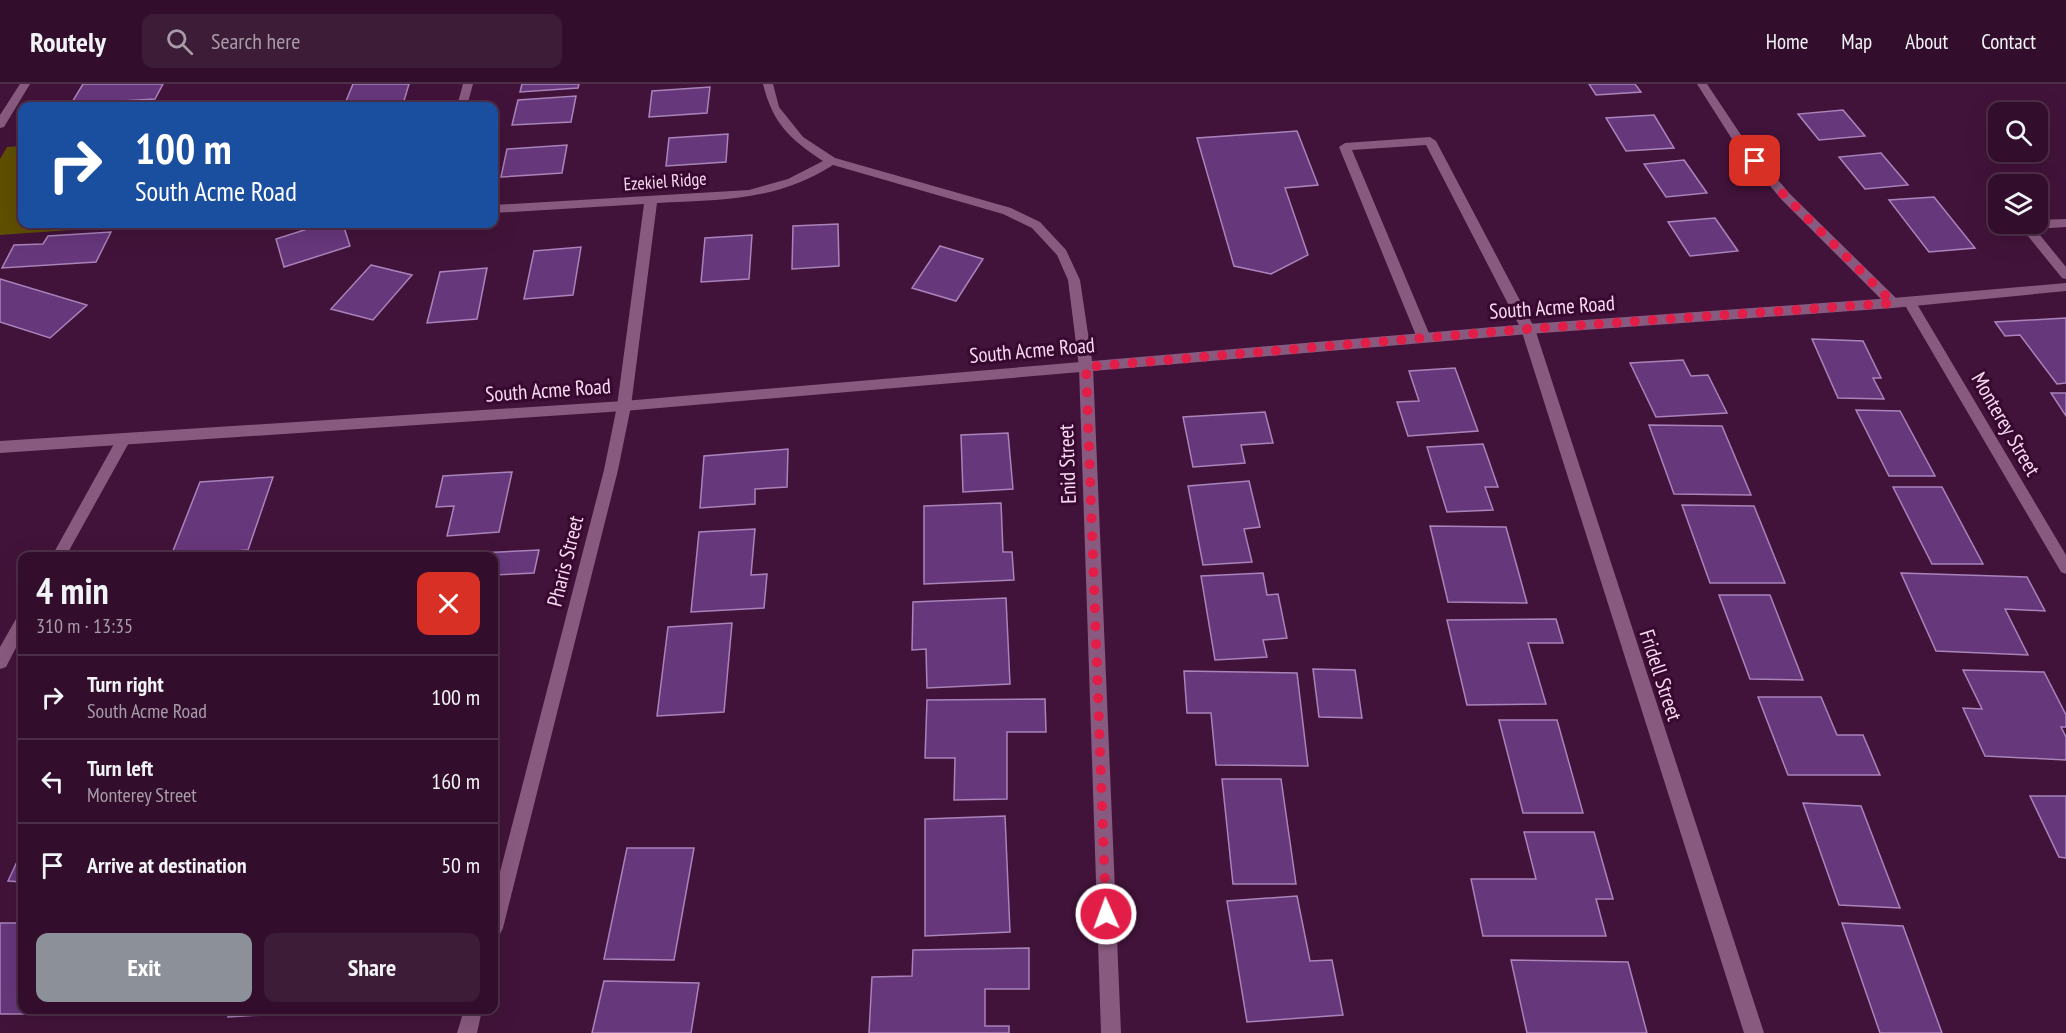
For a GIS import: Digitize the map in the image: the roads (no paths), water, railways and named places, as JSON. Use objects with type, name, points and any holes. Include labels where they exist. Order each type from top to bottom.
[{"type":"street","points":[[0,124],[25,84]]},
{"type":"street","points":[[463,102],[468,84]]},
{"type":"street","name":"Enid Street","points":[[768,84],[774,107],[799,140],[831,161],[1007,211],[1036,225],[1062,253],[1074,280],[1086,367],[1111,1033]]},
{"type":"street","points":[[1702,84],[1741,144],[1785,196],[1893,303]]},
{"type":"street","name":"Fridell Street","points":[[1424,338],[1345,147],[1430,141],[1528,329],[1754,1033]]},
{"type":"street","name":"Ezekiel Ridge","points":[[498,209],[749,194],[789,185],[814,173],[831,161]]},
{"type":"street","name":"Pharis Street","points":[[498,912],[612,470],[624,406],[651,200]]},
{"type":"street","points":[[2066,223],[2025,225],[2066,275]]},
{"type":"street","name":"South Acme Road","points":[[0,447],[624,406],[1528,329],[1909,302],[2066,287]]},
{"type":"street","name":"Monterey Street","points":[[1909,302],[2066,568]]},
{"type":"street","points":[[61,552],[124,439]]},
{"type":"street","points":[[0,662],[18,629]]},
{"type":"street","points":[[466,1033],[472,1014]]}]
